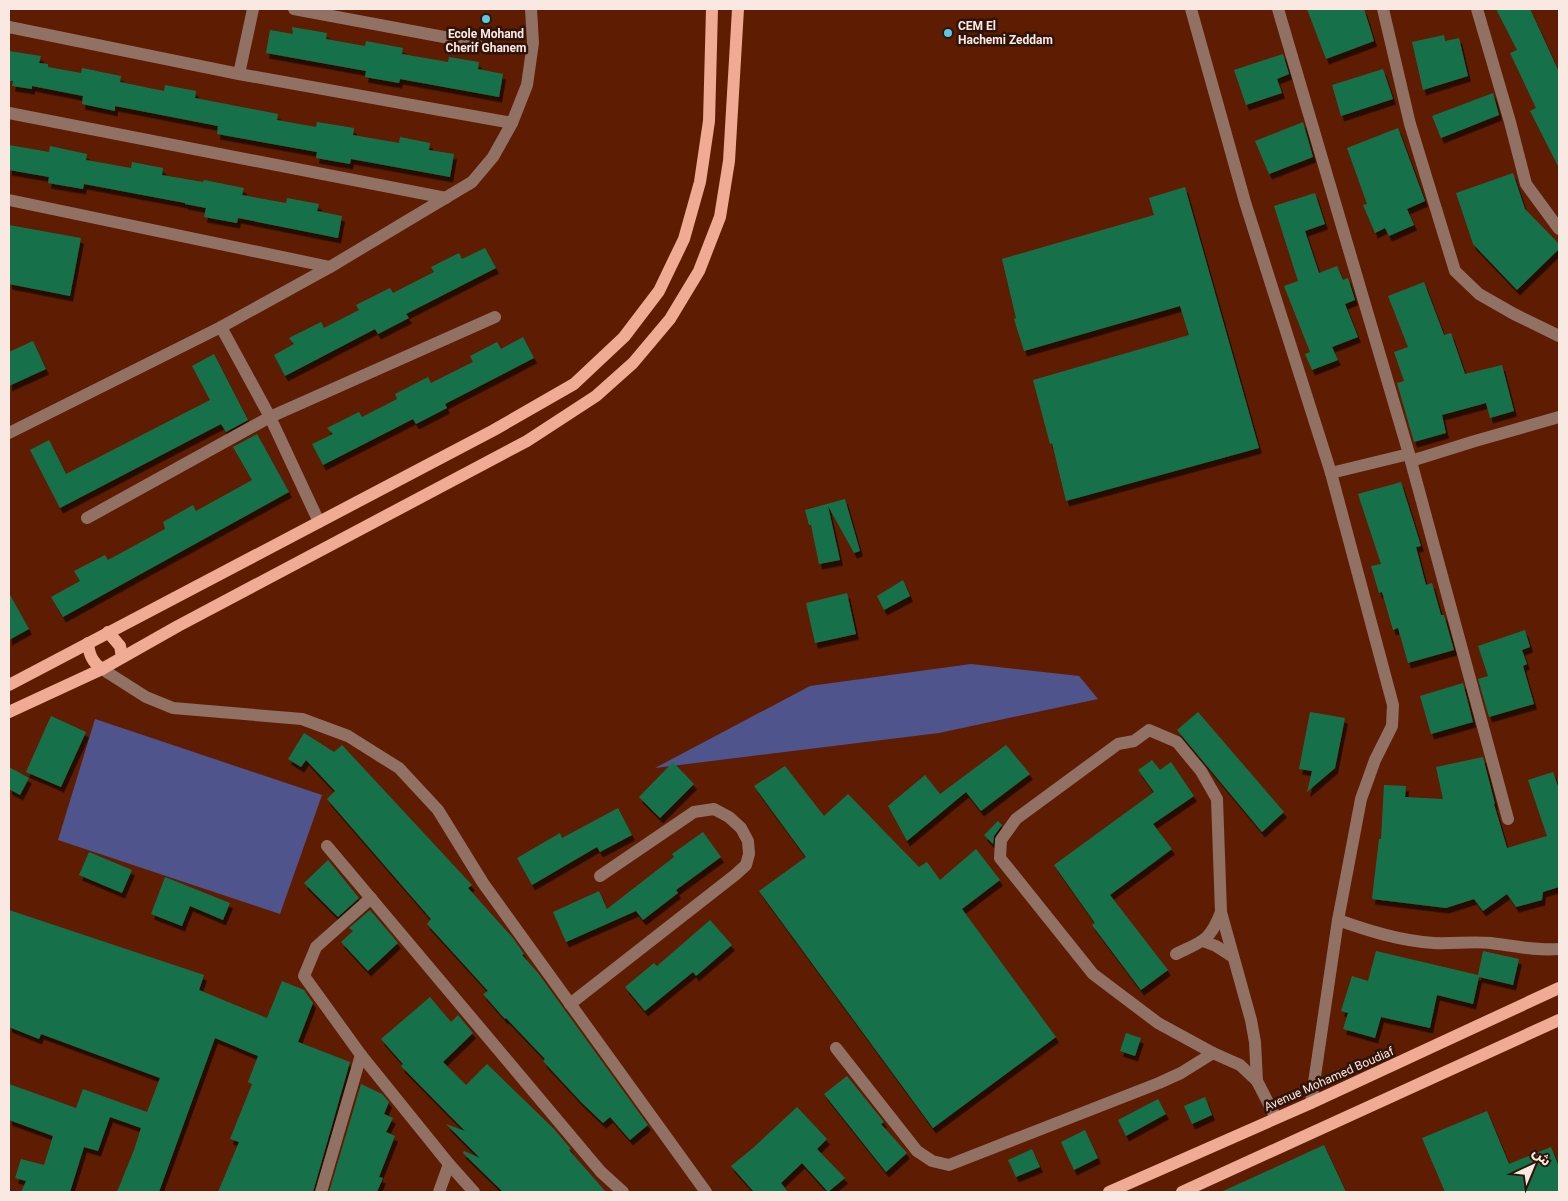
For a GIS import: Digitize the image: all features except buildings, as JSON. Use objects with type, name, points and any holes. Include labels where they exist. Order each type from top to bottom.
[{"type":"main road","points":[[9,685],[494,430],[574,384],[624,337],[659,291],[684,239],[700,182],[709,121],[712,9]]},
{"type":"main road","points":[[9,712],[102,669],[195,616],[528,440],[596,396],[633,363],[670,319],[699,271],[720,217],[729,161],[738,9]]},
{"type":"main road","points":[[108,632],[120,646],[122,657]]},
{"type":"main road","points":[[88,643],[90,655],[96,666],[102,669]]},
{"type":"main road","name":"Avenue Mohamed Boudiaf","points":[[1109,1192],[1311,1103],[1559,988]]},
{"type":"main road","points":[[1182,1192],[1559,1020]]},
{"type":"street","points":[[239,74],[253,9]]},
{"type":"street","points":[[294,9],[476,43]]},
{"type":"street","points":[[9,433],[221,326],[330,267],[472,182],[493,157],[512,123],[527,85],[533,43],[531,9]]},
{"type":"street","points":[[1191,9],[1245,202],[1331,473],[1393,705],[1392,726],[1375,760],[1362,800],[1338,920],[1311,1103]]},
{"type":"street","points":[[1278,9],[1410,458],[1508,819]]},
{"type":"street","points":[[1383,9],[1410,124],[1456,271],[1479,294],[1559,336]]},
{"type":"street","points":[[1477,9],[1526,184],[1559,229]]},
{"type":"street","points":[[9,27],[239,74],[512,123]]},
{"type":"street","points":[[9,112],[446,198]]},
{"type":"street","points":[[9,200],[330,267]]},
{"type":"street","points":[[87,518],[270,417],[495,317]]},
{"type":"street","points":[[221,326],[270,417],[319,522]]},
{"type":"street","points":[[1331,473],[1410,458],[1559,417]]},
{"type":"street","points":[[102,669],[146,698],[173,708],[302,719],[348,736],[398,768],[438,810],[483,883],[701,1190]]},
{"type":"street","points":[[1257,1081],[1255,1042],[1251,1020],[1221,912],[1217,799],[1200,771],[1177,742],[1149,730],[1134,740],[1118,744],[1016,819],[1001,840],[1000,858],[1093,974],[1158,1023],[1213,1053],[1240,1065],[1257,1081],[1276,1118]]},
{"type":"street","points":[[570,1004],[736,875],[746,865],[749,854],[748,841],[741,828],[729,817],[714,809],[694,812],[600,876]]},
{"type":"street","points":[[327,846],[601,1172],[623,1192]]},
{"type":"street","points":[[371,898],[316,947],[304,976],[361,1055],[474,1192]]},
{"type":"street","points":[[1176,954],[1203,941],[1214,930],[1221,912]]},
{"type":"street","points":[[1338,920],[1380,934],[1434,943],[1466,942],[1531,950],[1559,950]]},
{"type":"street","points":[[1203,941],[1233,956]]},
{"type":"street","points":[[836,1048],[917,1151],[932,1161],[949,1165],[1159,1083],[1181,1073],[1213,1053]]},
{"type":"street","points":[[321,1192],[361,1055]]},
{"type":"street","points":[[439,1192],[449,1164]]},
{"type":"shaded area","points":[[971,664],[1079,676],[1098,699],[939,733],[655,768],[810,686]]},
{"type":"shaded area","points":[[95,719],[322,795],[280,914],[58,840]]},
{"type":"place","name":"Ecole Mohand Cherif Ghanem","points":[[486,19]]},
{"type":"place","name":"CEM El Hachemi Zeddam","points":[[948,33]]}]
